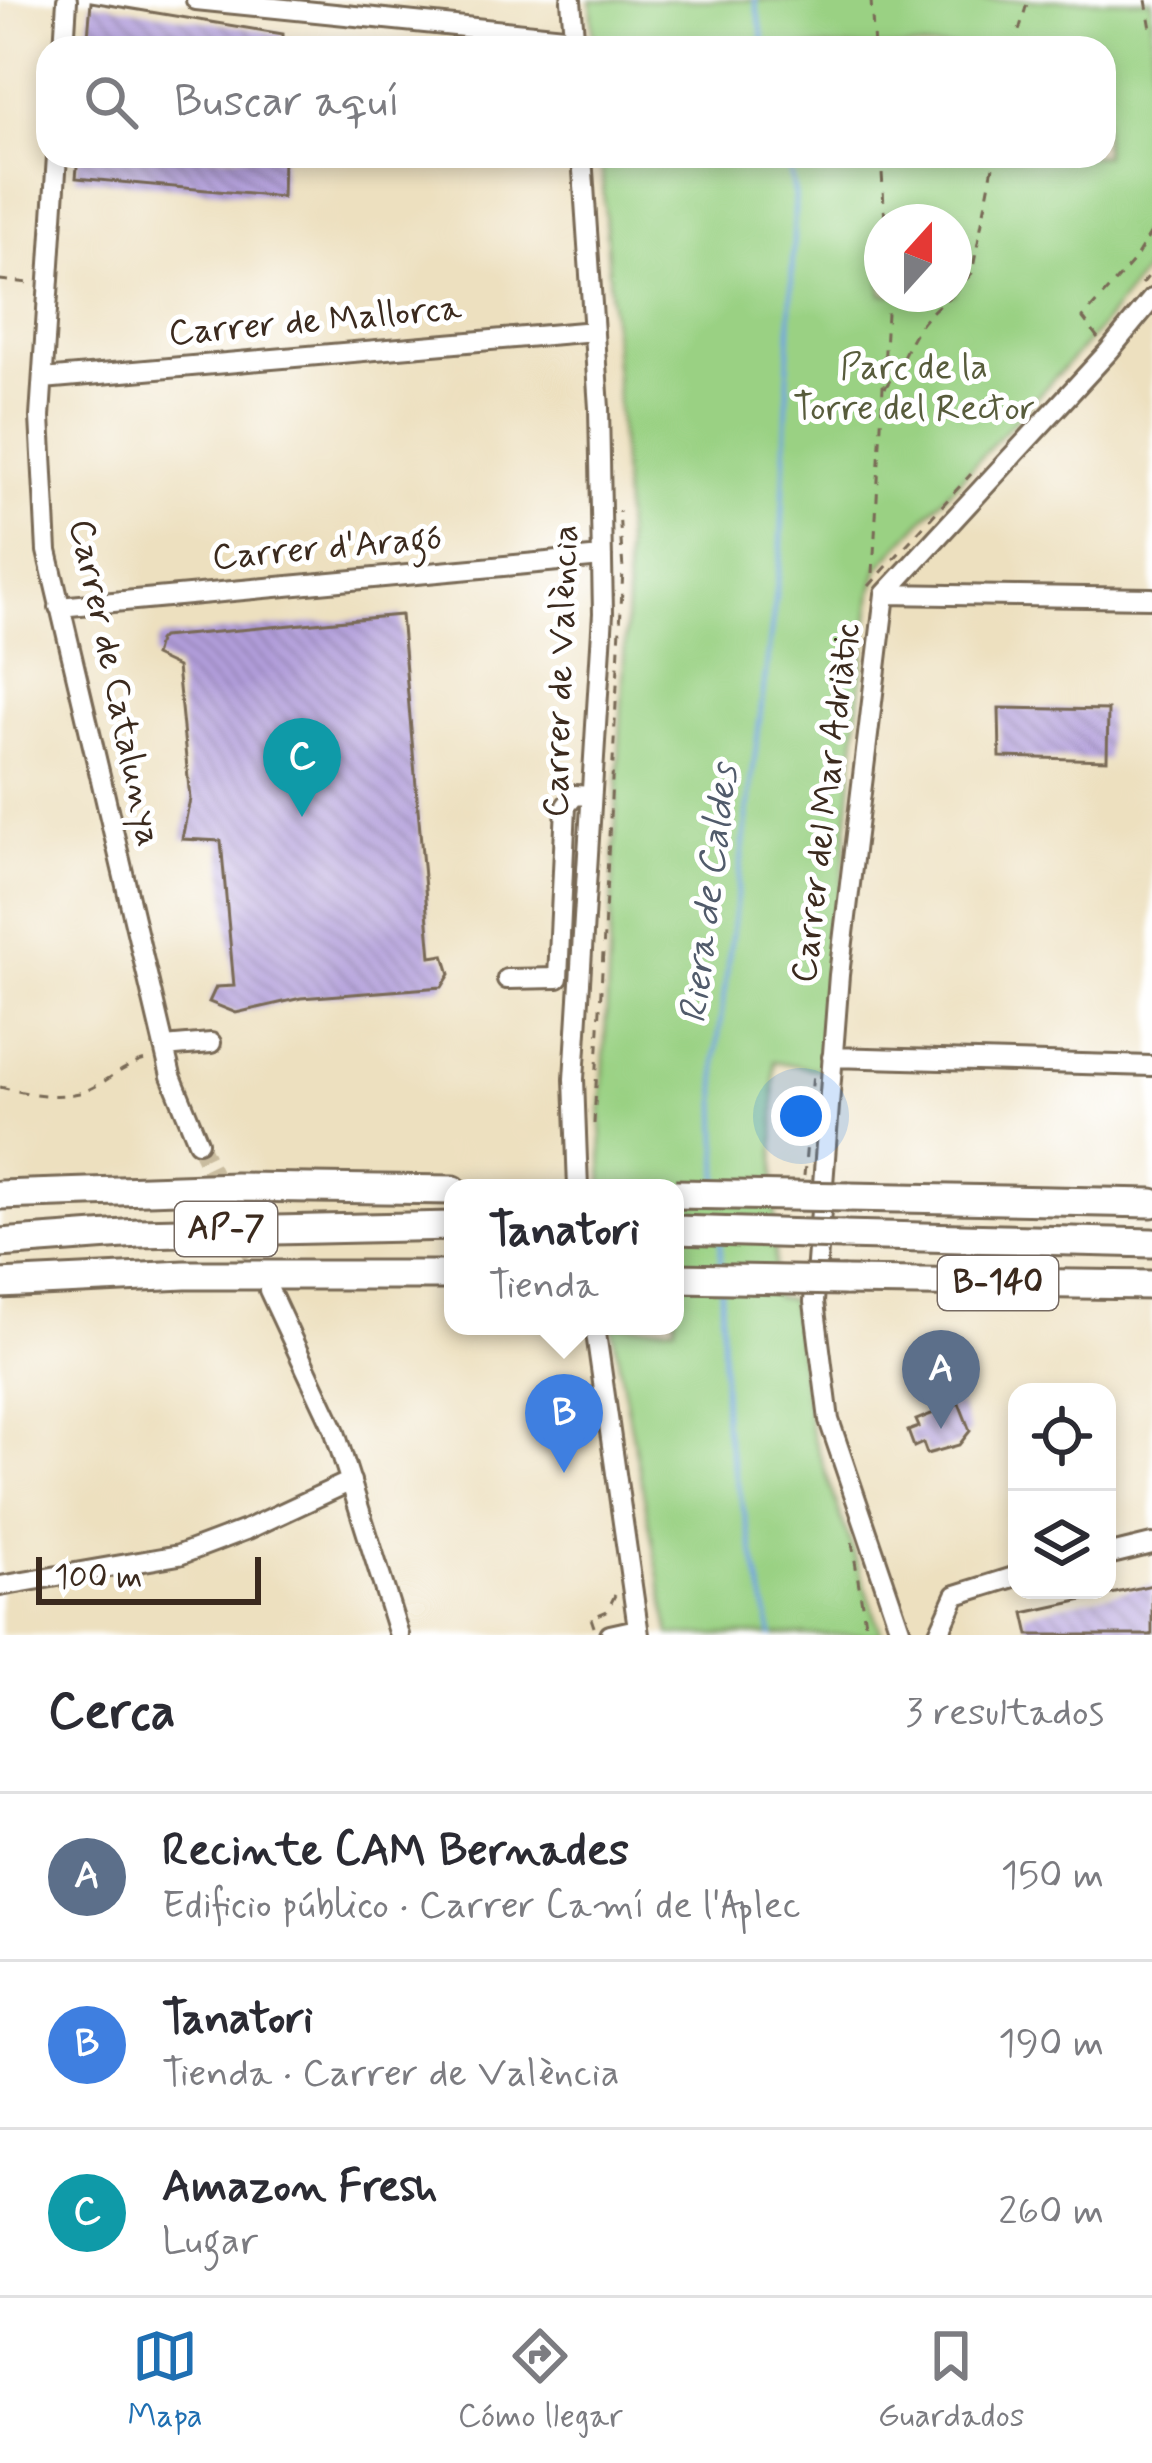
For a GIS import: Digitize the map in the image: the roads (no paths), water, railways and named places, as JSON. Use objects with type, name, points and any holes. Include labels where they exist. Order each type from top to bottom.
[{"type":"highway","name":"AP-7","points":[[0,1195],[236,1187],[444,1190]]},
{"type":"highway","points":[[684,1194],[1152,1203]]},
{"type":"highway","name":"AP-7","points":[[0,1244],[139,1232],[444,1226]]},
{"type":"highway","points":[[684,1230],[1152,1243]]},
{"type":"highway","points":[[0,1284],[185,1275],[444,1276]]},
{"type":"highway","name":"B-140","points":[[684,1278],[1152,1286]]},
{"type":"highway","points":[[0,1293],[69,1281]]},
{"type":"street","points":[[65,36],[68,0]]},
{"type":"street","points":[[196,0],[512,36]]},
{"type":"street","points":[[571,0],[574,36]]},
{"type":"street","name":"Carrer de Catalunya","points":[[56,168],[40,417],[46,550],[165,1052],[198,1142]]},
{"type":"street","name":"Carrer de València","points":[[578,1179],[574,1079],[603,613],[594,332],[583,168]]},
{"type":"street","name":"Carrer del Mar Adriàtic","points":[[902,1635],[830,1420],[814,1302],[832,1058],[880,585],[1109,351],[1145,294]]},
{"type":"street","name":"Carrer de Mallorca","points":[[43,379],[594,332]]},
{"type":"street","name":"Carrer d'Aragó","points":[[59,608],[602,557]]},
{"type":"street","points":[[880,585],[1152,598]]},
{"type":"street","points":[[507,979],[558,978],[566,806],[575,795],[591,796]]},
{"type":"street","points":[[165,1052],[211,1043]]},
{"type":"street","points":[[832,1058],[1152,1066]]},
{"type":"street","points":[[269,1290],[334,1429],[399,1635]]},
{"type":"street","points":[[596,1335],[638,1632],[610,1635]]},
{"type":"street","points":[[0,1586],[179,1555],[248,1529],[351,1480]]},
{"type":"street","points":[[1116,1553],[1152,1544]]},
{"type":"street","points":[[938,1635],[956,1595],[1008,1579]]},
{"type":"waterway","name":"Riera de Caldes","points":[[755,0],[762,36]]},
{"type":"waterway","name":"Riera de Caldes","points":[[719,1183],[716,1056],[781,555],[795,196],[789,168]]},
{"type":"waterway","name":"Riera de Caldes","points":[[720,1242],[721,1267]]},
{"type":"waterway","name":"Riera de Caldes","points":[[721,1290],[724,1423],[772,1635]]},
{"type":"tunnel","points":[[198,1142],[264,1280]]},
{"type":"place","name":"Amazon Fresh","points":[[302,817]]},
{"type":"place","name":"Recinte CAM Bernades","points":[[941,1429]]},
{"type":"place","name":"Tanatori","points":[[564,1473]]},
{"type":"park label","name":"Parc de la Torre del Rector","points":[[914,388]]}]
